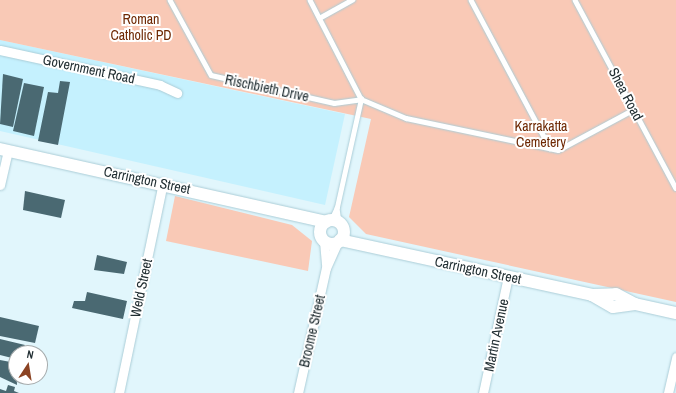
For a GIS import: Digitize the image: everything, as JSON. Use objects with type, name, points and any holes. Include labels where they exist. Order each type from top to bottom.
[{"type":"street","name":"Government Road","points":[[0,50],[160,84],[177,92]]},
{"type":"street","name":"Carrington Street","points":[[4,150],[163,183],[294,215],[363,244],[592,295],[616,294],[635,304],[676,313]]},
{"type":"street","points":[[0,185],[4,150]]},
{"type":"street","name":"Weld Street","points":[[119,393],[163,183]]},
{"type":"street","name":"Broome Street","points":[[298,393],[326,268],[332,232]]},
{"type":"street","name":"Martin Avenue","points":[[483,393],[508,276]]},
{"type":"street","points":[[668,393],[676,357]]},
{"type":"lane","name":"Rischbieth Drive","points":[[170,0],[211,75],[334,103],[361,99]]},
{"type":"lane","points":[[310,0],[361,99],[406,118],[558,150],[634,109]]},
{"type":"lane","points":[[319,18],[352,0]]},
{"type":"lane","points":[[471,0],[550,148]]},
{"type":"lane","name":"Shea Road","points":[[575,0],[676,188]]},
{"type":"lane","name":"Broome Street","points":[[332,232],[361,99]]},
{"type":"lane","name":"Broome Street","points":[[332,232],[337,207]]},
{"type":"shaded area","points":[[0,40],[345,114],[325,205],[0,131]]},
{"type":"green space","name":"Karrakatta Cemetery","points":[[0,0],[676,0],[676,302],[366,234],[349,217],[371,119],[0,40]]},
{"type":"green space","points":[[175,196],[292,225],[312,241],[308,271],[166,241]]},
{"type":"building","points":[[3,74],[23,79],[13,127],[0,124]]},
{"type":"building","points":[[60,81],[70,82],[58,145],[38,141],[48,92],[58,93]]},
{"type":"building","points":[[24,83],[44,87],[34,136],[13,131]]},
{"type":"building","points":[[25,191],[65,200],[61,218],[23,210]]},
{"type":"building","points":[[97,255],[127,262],[124,274],[94,270]]},
{"type":"building","points":[[87,292],[127,301],[123,319],[72,308],[74,301],[85,301]]},
{"type":"building","points":[[0,317],[39,326],[35,343],[0,336]]},
{"type":"building","points":[[0,339],[25,345],[8,345],[8,357],[0,355]]},
{"type":"building","points":[[0,360],[8,362],[8,381],[0,377]]},
{"type":"building","points":[[8,385],[15,387],[14,391],[19,393],[0,393],[0,389],[6,391]]},
{"type":"park label","name":"Roman Catholic PD","points":[[141,28]]}]
